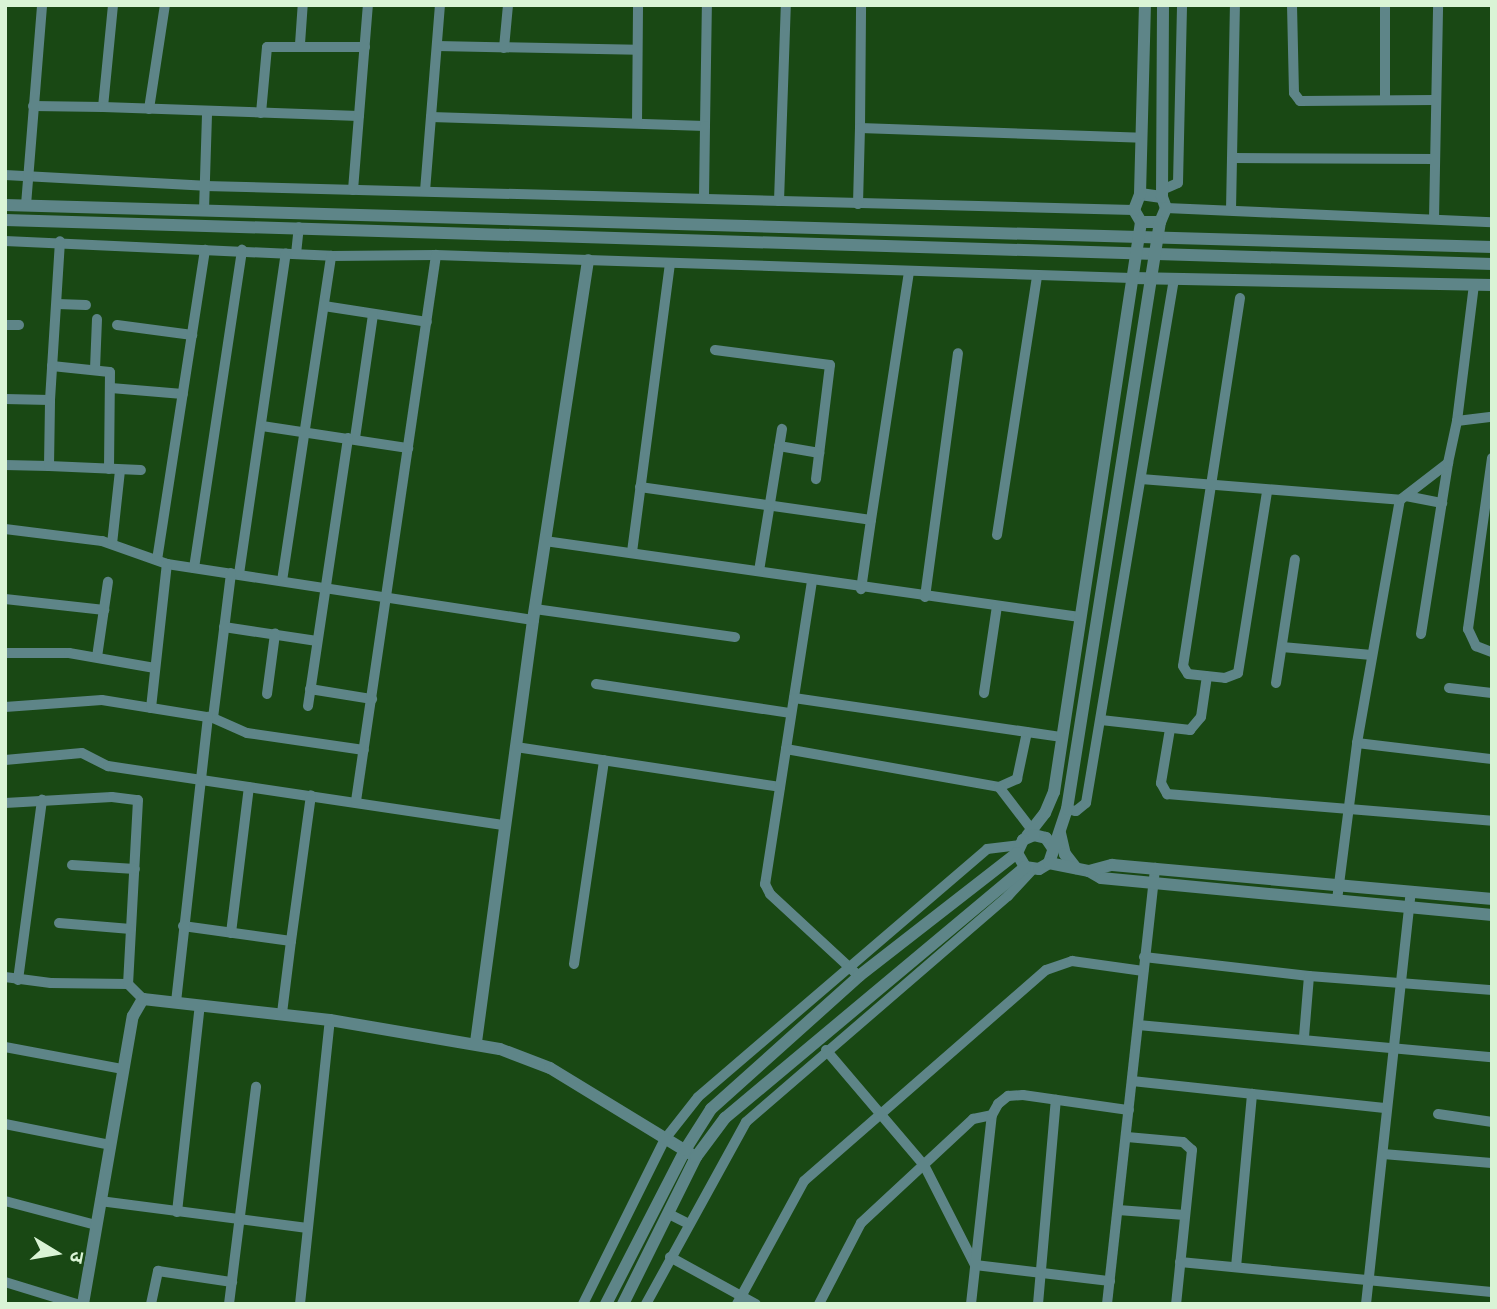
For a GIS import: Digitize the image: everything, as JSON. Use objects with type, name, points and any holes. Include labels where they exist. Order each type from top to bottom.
[{"type":"street","points":[[26,205],[42,5]]},
{"type":"street","points":[[103,107],[113,5]]},
{"type":"street","points":[[149,109],[165,5]]},
{"type":"street","points":[[300,44],[303,5]]},
{"type":"street","points":[[353,190],[368,5]]},
{"type":"street","points":[[425,191],[440,5]]},
{"type":"street","points":[[504,48],[508,5]]},
{"type":"street","points":[[637,123],[638,5]]},
{"type":"street","points":[[704,198],[707,5]]},
{"type":"street","points":[[779,201],[786,5]]},
{"type":"street","points":[[858,204],[860,5]]},
{"type":"street","points":[[1134,210],[1140,194],[1145,5]]},
{"type":"street","points":[[1049,863],[1052,847],[1060,833],[1067,809],[1156,254],[1163,198],[1163,5],[1173,5]]},
{"type":"street","points":[[1163,198],[1178,183],[1182,5]]},
{"type":"street","points":[[1231,210],[1235,5]]},
{"type":"street","points":[[1292,5],[1296,98],[1308,103],[1385,99],[1436,100]]},
{"type":"street","points":[[1385,5],[1385,99]]},
{"type":"street","points":[[1434,219],[1438,5]]},
{"type":"street","points":[[261,113],[267,47],[300,44],[365,47]]},
{"type":"street","points":[[437,46],[637,50]]},
{"type":"street","points":[[33,106],[359,116]]},
{"type":"street","points":[[204,210],[207,111]]},
{"type":"street","points":[[431,117],[705,126]]},
{"type":"street","points":[[860,128],[1142,138]]},
{"type":"street","points":[[1233,158],[1435,159]]},
{"type":"street","points":[[5,175],[205,186],[1134,210]]},
{"type":"street","points":[[1140,194],[1231,210],[1492,222]]},
{"type":"street","points":[[5,205],[1492,247]]},
{"type":"street","points":[[182,224],[183,210]]},
{"type":"street","points":[[606,1304],[685,1150],[722,1097],[859,976],[1024,841],[1054,792],[1141,222],[1134,210]]},
{"type":"street","points":[[317,228],[318,212]]},
{"type":"street","points":[[5,220],[1492,264]]},
{"type":"street","points":[[587,220],[587,238]]},
{"type":"street","points":[[1141,222],[1160,222]]},
{"type":"street","points":[[176,1002],[198,778],[211,717],[224,627],[291,253],[299,227]]},
{"type":"street","points":[[5,241],[331,256],[436,255],[1037,277],[1492,285]]},
{"type":"street","points":[[49,466],[50,400],[60,242]]},
{"type":"street","points":[[151,708],[162,562],[183,394],[205,250]]},
{"type":"street","points":[[194,568],[242,250]]},
{"type":"street","points":[[356,801],[388,598],[436,255]]},
{"type":"street","points":[[282,581],[331,256]]},
{"type":"street","points":[[476,1042],[534,615],[588,260]]},
{"type":"street","points":[[632,552],[670,263]]},
{"type":"street","points":[[861,589],[909,272]]},
{"type":"street","points":[[997,535],[1037,277]]},
{"type":"street","points":[[1067,809],[1076,811],[1086,803],[1174,279]]},
{"type":"street","points":[[1421,634],[1457,421],[1474,285]]},
{"type":"street","points":[[1240,298],[1183,666],[1188,674],[1230,678],[1238,673],[1267,492]]},
{"type":"street","points":[[57,304],[86,305]]},
{"type":"street","points":[[324,306],[427,322]]},
{"type":"street","points":[[308,706],[325,589],[373,314]]},
{"type":"street","points":[[95,369],[97,319]]},
{"type":"street","points":[[5,325],[19,325]]},
{"type":"street","points":[[117,326],[192,335]]},
{"type":"street","points":[[715,349],[830,365],[816,479]]},
{"type":"street","points":[[925,597],[958,353]]},
{"type":"street","points":[[52,366],[110,372],[115,470],[113,544]]},
{"type":"street","points":[[111,388],[183,394]]},
{"type":"street","points":[[5,399],[50,400]]},
{"type":"street","points":[[1457,421],[1492,417]]},
{"type":"street","points":[[262,426],[408,447]]},
{"type":"street","points":[[759,571],[782,429]]},
{"type":"street","points":[[779,446],[819,453]]},
{"type":"street","points":[[1492,458],[1468,629],[1476,646],[1492,652]]},
{"type":"street","points":[[1337,900],[1357,743],[1403,498],[1448,463]]},
{"type":"street","points":[[5,465],[141,470]]},
{"type":"street","points":[[1141,479],[1267,492],[1403,498],[1442,503]]},
{"type":"street","points":[[640,487],[871,520]]},
{"type":"street","points":[[5,529],[113,544],[162,562],[325,589],[735,637]]},
{"type":"street","points":[[545,541],[759,571],[861,589],[1080,617]]},
{"type":"street","points":[[1276,682],[1295,559]]},
{"type":"street","points":[[813,581],[765,884],[770,894],[859,976]]},
{"type":"street","points":[[97,657],[108,582]]},
{"type":"street","points":[[5,599],[104,610]]},
{"type":"street","points":[[984,693],[997,606]]},
{"type":"street","points":[[224,627],[317,641]]},
{"type":"street","points":[[267,694],[275,634]]},
{"type":"street","points":[[1282,647],[1372,656]]},
{"type":"street","points":[[5,653],[43,651],[97,657],[155,668]]},
{"type":"street","points":[[1101,720],[1170,729],[1197,727],[1207,676]]},
{"type":"street","points":[[596,684],[791,712]]},
{"type":"street","points":[[1449,688],[1492,693]]},
{"type":"street","points":[[310,689],[372,699]]},
{"type":"street","points":[[794,698],[1062,737]]},
{"type":"street","points":[[5,707],[88,699],[211,717],[247,733],[364,750]]},
{"type":"street","points":[[1170,729],[1161,783],[1167,794],[1349,806],[1492,821]]},
{"type":"street","points":[[786,749],[999,787],[1017,779],[1027,732]]},
{"type":"street","points":[[1357,743],[1492,759]]},
{"type":"street","points":[[516,747],[780,788]]},
{"type":"street","points":[[5,760],[82,754],[108,766],[505,825]]},
{"type":"street","points":[[574,964],[604,760]]},
{"type":"street","points":[[231,933],[250,786]]},
{"type":"street","points":[[646,1304],[687,1223],[746,1122],[826,1050],[1008,896],[1029,868],[1024,841],[999,787]]},
{"type":"street","points":[[282,1013],[311,795]]},
{"type":"street","points":[[5,803],[112,797],[138,800],[128,984]]},
{"type":"street","points":[[18,980],[41,800]]},
{"type":"street","points":[[1060,833],[1065,854],[1083,870]]},
{"type":"street","points":[[583,1304],[665,1139],[698,1097],[987,849],[1000,844],[1046,838],[1052,847]]},
{"type":"street","points":[[622,1304],[696,1157],[745,1098],[1029,868],[1049,863],[1083,870],[1101,878],[1492,915]]},
{"type":"street","points":[[72,865],[135,869]]},
{"type":"street","points":[[1083,870],[1107,865],[1155,868],[1492,899]]},
{"type":"street","points":[[1107,1304],[1155,868]]},
{"type":"street","points":[[1366,1304],[1383,1154],[1385,1108],[1411,891]]},
{"type":"street","points":[[60,923],[131,929]]},
{"type":"street","points":[[183,926],[291,941]]},
{"type":"street","points":[[1144,957],[1400,986],[1492,990]]},
{"type":"street","points":[[740,1299],[804,1181],[1058,962],[1143,971]]},
{"type":"street","points":[[1304,1037],[1309,976]]},
{"type":"street","points":[[5,977],[18,980],[128,984],[143,999],[282,1013],[476,1042],[550,1068],[696,1157]]},
{"type":"street","points":[[83,1304],[123,1069],[136,1005],[143,999]]},
{"type":"street","points":[[177,1212],[200,1004]]},
{"type":"street","points":[[300,1304],[330,1020]]},
{"type":"street","points":[[1138,1025],[1304,1037],[1492,1057]]},
{"type":"street","points":[[5,1046],[123,1069]]},
{"type":"street","points":[[826,1050],[924,1165],[975,1265]]},
{"type":"street","points":[[1132,1081],[1385,1108]]},
{"type":"street","points":[[229,1304],[256,1087]]},
{"type":"street","points":[[1236,1268],[1252,1094]]},
{"type":"street","points":[[971,1304],[992,1115],[1008,1096],[1129,1110]]},
{"type":"street","points":[[1038,1304],[1056,1100]]},
{"type":"street","points":[[1438,1114],[1492,1122]]},
{"type":"street","points":[[819,1304],[850,1238],[973,1119],[992,1115]]},
{"type":"street","points":[[5,1124],[110,1145]]},
{"type":"street","points":[[1127,1137],[1188,1145],[1192,1158],[1176,1304]]},
{"type":"street","points":[[1383,1154],[1492,1163]]},
{"type":"street","points":[[5,1201],[96,1225]]},
{"type":"street","points":[[100,1201],[307,1228]]},
{"type":"street","points":[[1118,1210],[1185,1215]]},
{"type":"street","points":[[669,1214],[687,1223]]},
{"type":"street","points":[[670,1257],[740,1299],[756,1304]]},
{"type":"street","points":[[1180,1262],[1492,1292]]},
{"type":"street","points":[[975,1265],[1110,1282]]},
{"type":"street","points":[[151,1304],[158,1271],[232,1282]]},
{"type":"street","points":[[5,1282],[77,1304]]}]
